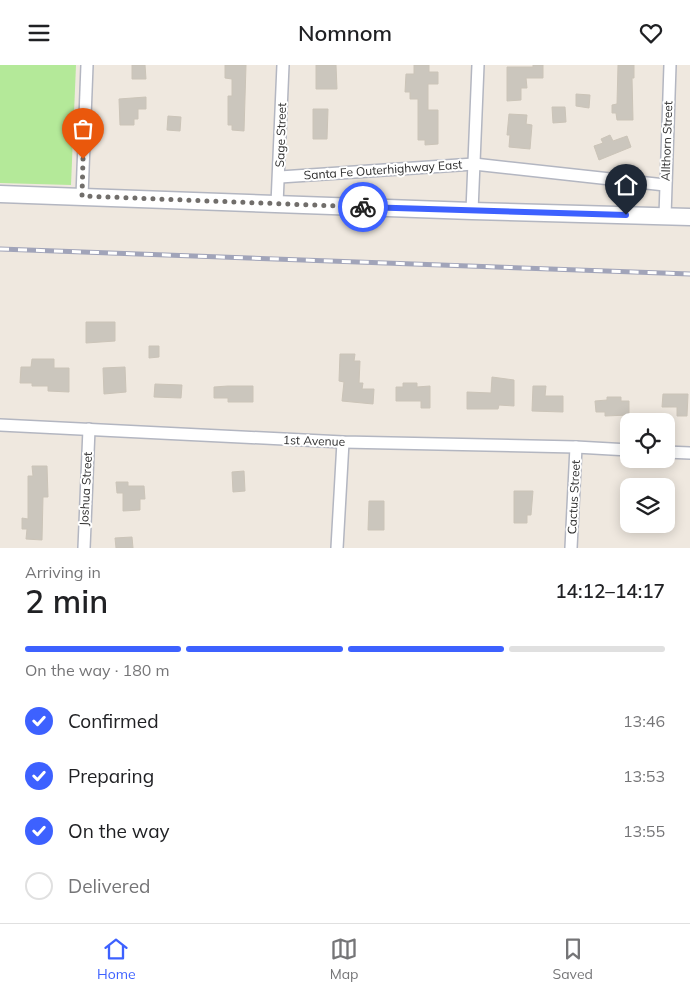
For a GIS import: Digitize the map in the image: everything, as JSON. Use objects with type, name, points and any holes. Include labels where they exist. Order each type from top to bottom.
[{"type":"street","points":[[82,196],[87,65]]},
{"type":"street","name":"Sage Street","points":[[277,204],[280,177],[283,65]]},
{"type":"street","points":[[472,211],[478,65]]},
{"type":"street","name":"Allthorn Street","points":[[665,216],[670,65]]},
{"type":"street","name":"Santa Fe Outerhighway East","points":[[280,177],[474,164],[665,185]]},
{"type":"street","points":[[0,194],[690,217]]},
{"type":"street","name":"1st Avenue","points":[[0,425],[343,442],[620,449]]},
{"type":"street","name":"Joshua Street","points":[[84,548],[89,429]]},
{"type":"street","points":[[337,548],[343,442]]},
{"type":"street","name":"Cactus Street","points":[[571,548],[576,447]]},
{"type":"street","points":[[675,452],[690,453]]},
{"type":"green space","points":[[0,65],[76,65],[71,185],[0,183]]},
{"type":"building","points":[[132,65],[145,65],[146,79],[132,79]]},
{"type":"building","points":[[225,65],[246,65],[244,131],[232,130],[232,125],[228,125],[228,96],[232,96],[232,79],[225,78]]},
{"type":"building","points":[[316,65],[336,65],[337,89],[316,89]]},
{"type":"building","points":[[414,65],[429,65],[429,72],[438,72],[438,84],[428,84],[428,110],[438,110],[438,144],[425,145],[425,140],[418,140],[418,99],[410,99],[410,92],[405,92],[406,74],[414,74]]},
{"type":"building","points":[[533,65],[543,65],[543,78],[526,78],[527,88],[521,88],[521,100],[507,101],[507,67],[533,67]]},
{"type":"building","points":[[618,65],[634,65],[634,78],[632,78],[633,120],[617,120],[616,113],[612,113],[612,105],[617,104]]},
{"type":"building","points":[[576,94],[590,95],[589,108],[576,106]]},
{"type":"building","points":[[146,97],[146,109],[138,109],[138,119],[134,119],[134,125],[120,125],[119,99]]},
{"type":"building","points":[[552,107],[565,107],[566,122],[553,123]]},
{"type":"building","points":[[313,109],[328,109],[327,139],[313,139]]},
{"type":"building","points":[[509,114],[527,115],[526,124],[532,125],[530,149],[509,147],[510,135],[507,135]]},
{"type":"building","points":[[168,116],[181,117],[180,131],[167,130]]},
{"type":"building","points":[[610,135],[613,141],[627,136],[631,147],[599,160],[594,146],[603,143],[601,139]]},
{"type":"building","points":[[86,322],[115,322],[115,341],[86,343]]},
{"type":"building","points":[[149,346],[159,346],[159,357],[149,358]]},
{"type":"building","points":[[340,354],[355,354],[354,361],[360,361],[359,383],[363,383],[362,389],[374,389],[373,404],[342,401],[344,382],[339,381]]},
{"type":"building","points":[[32,359],[54,359],[54,368],[69,368],[69,392],[48,391],[48,386],[32,386],[32,383],[20,383],[21,367],[31,367]]},
{"type":"building","points":[[125,367],[126,392],[104,394],[103,368]]},
{"type":"building","points":[[492,377],[514,380],[514,406],[499,405],[498,409],[467,409],[467,392],[491,393]]},
{"type":"building","points":[[403,383],[417,383],[417,387],[430,386],[430,408],[421,408],[421,401],[396,401],[396,387],[403,387]]},
{"type":"building","points":[[155,384],[182,385],[181,398],[154,397]]},
{"type":"building","points":[[253,386],[253,402],[228,402],[228,398],[214,398],[214,387]]},
{"type":"building","points":[[533,386],[546,386],[545,396],[563,396],[563,412],[532,411]]},
{"type":"building","points":[[663,394],[688,394],[687,416],[677,416],[677,407],[662,407]]},
{"type":"building","points":[[607,397],[621,397],[621,401],[629,401],[629,413],[605,416],[605,412],[596,412],[595,401],[607,400]]},
{"type":"building","points":[[32,466],[47,466],[48,497],[43,497],[42,540],[26,539],[27,529],[22,529],[22,518],[28,519],[28,476],[33,476]]},
{"type":"building","points":[[244,471],[245,491],[233,492],[232,472]]},
{"type":"building","points":[[116,482],[128,482],[128,486],[144,486],[145,499],[140,499],[140,510],[123,511],[123,493],[117,493]]},
{"type":"building","points":[[514,491],[533,491],[531,515],[527,515],[527,523],[514,523]]},
{"type":"building","points":[[369,501],[384,501],[384,530],[368,530]]},
{"type":"building","points":[[132,537],[133,548],[116,548],[115,538]]},
{"type":"railway","points":[[0,249],[690,274]]},
{"type":"way so far","points":[[83,159],[82,196],[363,207]]},
{"type":"route","points":[[363,207],[626,215]]}]
